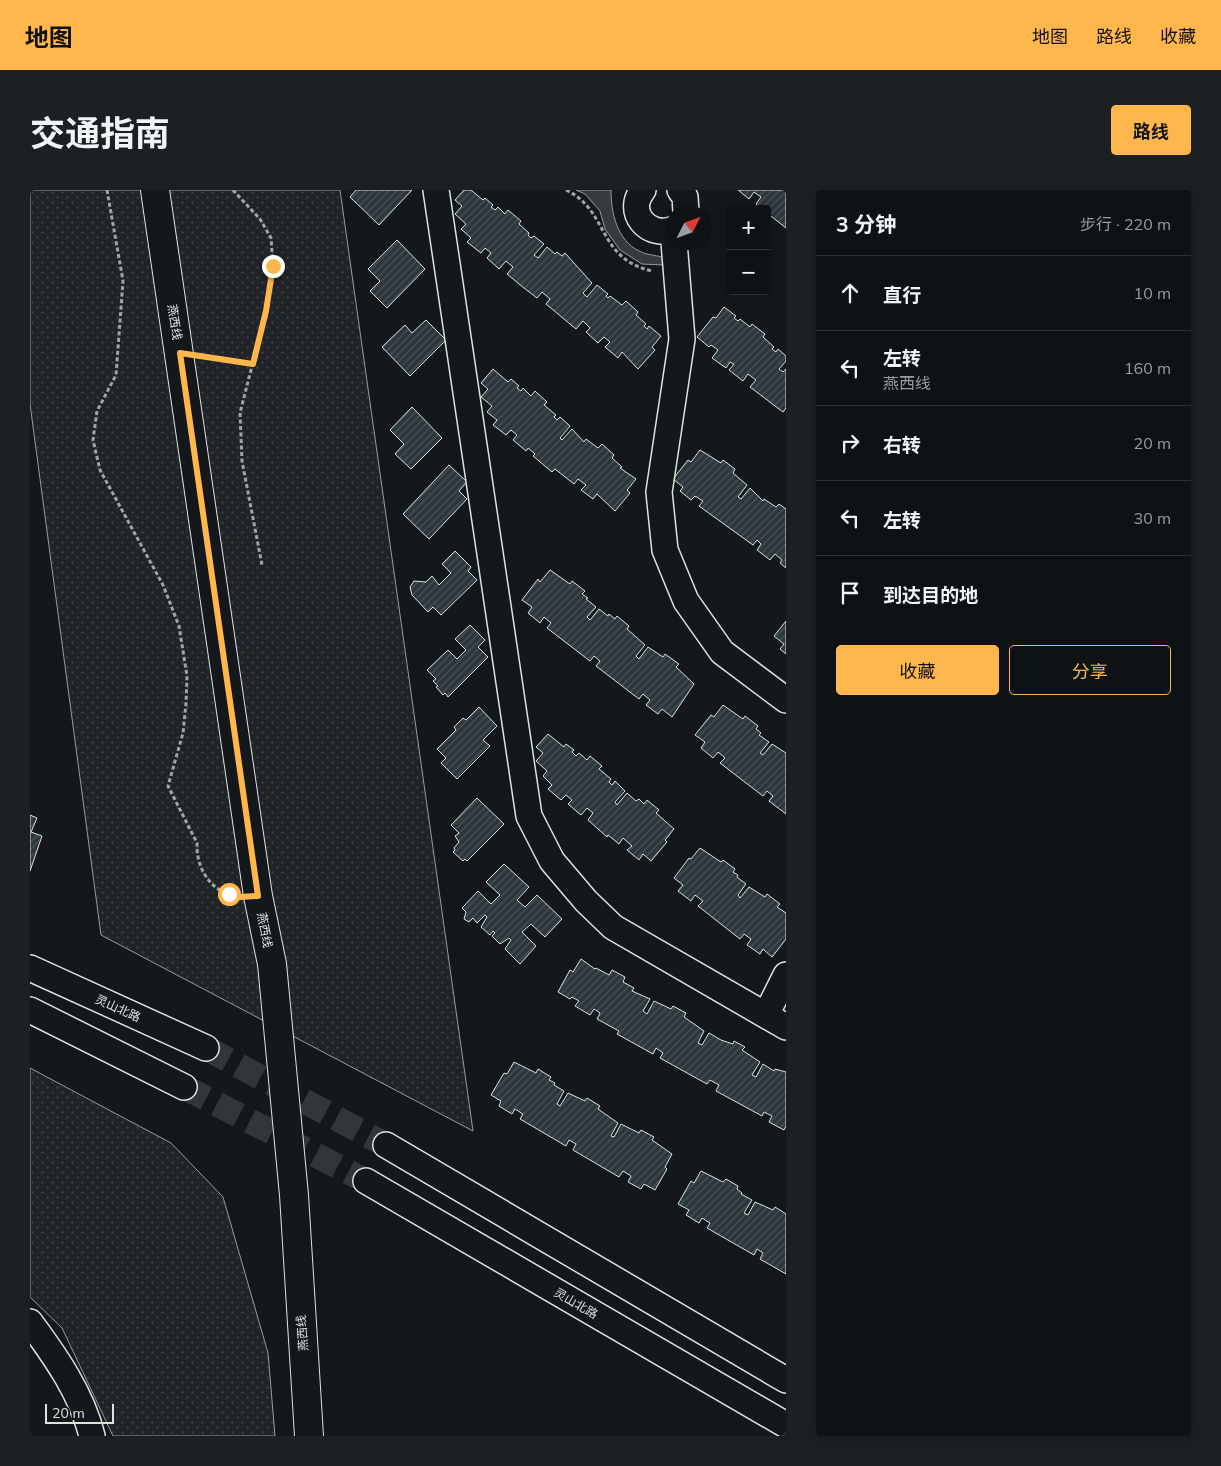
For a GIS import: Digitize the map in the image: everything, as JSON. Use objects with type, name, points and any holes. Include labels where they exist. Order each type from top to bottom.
[{"type":"main road","name":"燕西线","points":[[155,190],[258,896],[272,964],[293,1186],[309,1436]]},
{"type":"street","points":[[436,190],[529,816],[552,861],[586,901],[612,927],[776,1021],[786,975]]},
{"type":"street","points":[[643,190],[636,208],[643,224],[658,232],[666,232]]},
{"type":"street","points":[[680,190],[684,197],[682,205]]},
{"type":"street","points":[[676,250],[682,339],[659,492],[665,550],[686,601],[722,652],[786,700]]},
{"type":"street","name":"灵山北路","points":[[30,968],[206,1048]]},
{"type":"street","points":[[30,1010],[184,1087]]},
{"type":"street","points":[[386,1145],[786,1380]]},
{"type":"street","name":"灵山北路","points":[[366,1181],[786,1425]]},
{"type":"street","points":[[30,1322],[54,1353],[88,1418],[92,1436]]},
{"type":"path","points":[[107,190],[122,281],[116,375],[97,411],[93,440],[100,470],[163,585],[179,626],[186,676],[186,704],[183,733],[168,786],[196,843],[199,863],[209,881],[229,894],[240,897],[258,896]]},
{"type":"path","points":[[234,190],[260,219],[271,238],[273,266],[266,311],[240,413],[242,451],[262,566]]},
{"type":"path","points":[[566,190],[575,194],[592,210],[607,241],[621,258],[646,270],[677,275]]},
{"type":"path","points":[[180,353],[253,364]]},
{"type":"shaded area","points":[[30,190],[340,190],[473,1131],[101,935],[30,404]]},
{"type":"shaded area","points":[[576,190],[611,190],[612,208],[620,233],[631,246],[642,252],[662,257],[664,265],[642,264],[620,250],[605,229],[600,211],[585,194]]},
{"type":"shaded area","points":[[30,1068],[171,1143],[223,1197],[268,1353],[275,1436],[113,1436],[62,1328],[30,1297]]},
{"type":"building","points":[[356,190],[412,190],[379,225],[350,197]]},
{"type":"building","points":[[464,190],[471,190],[483,200],[485,198],[493,205],[491,207],[495,210],[498,207],[505,214],[508,210],[521,221],[519,224],[529,233],[528,235],[531,238],[534,236],[544,244],[534,255],[538,258],[547,247],[555,254],[557,252],[562,256],[565,253],[592,283],[583,293],[587,297],[597,285],[608,294],[606,296],[608,298],[610,296],[622,305],[626,301],[638,312],[636,315],[646,324],[644,326],[647,329],[649,326],[661,336],[652,347],[655,350],[638,369],[622,352],[618,358],[605,347],[610,342],[604,337],[598,343],[586,332],[590,328],[583,321],[576,329],[546,304],[550,299],[542,292],[537,298],[524,288],[507,274],[513,267],[506,261],[499,269],[487,258],[491,253],[485,248],[481,253],[467,242],[471,238],[461,229],[466,224],[455,214],[462,206],[455,200]]},
{"type":"building","points":[[738,190],[786,190],[786,228],[771,216],[771,205],[756,204],[761,197],[754,192],[749,199]]},
{"type":"building","points":[[397,240],[425,269],[387,308],[370,291],[380,281],[368,269]]},
{"type":"building","points":[[724,307],[736,316],[734,318],[738,321],[740,319],[750,327],[752,324],[765,334],[763,337],[774,347],[772,349],[776,352],[778,349],[786,356],[786,361],[779,369],[783,372],[786,369],[786,408],[783,412],[750,387],[756,380],[748,374],[743,381],[729,370],[734,364],[730,362],[726,368],[712,358],[718,350],[711,345],[709,347],[697,337]]},
{"type":"building","points":[[426,320],[446,340],[410,376],[382,347],[405,325],[412,333]]},
{"type":"building","points":[[493,369],[508,382],[511,379],[519,386],[517,388],[521,391],[523,388],[531,396],[535,391],[547,402],[544,405],[556,415],[554,417],[557,420],[560,417],[570,426],[560,438],[562,440],[572,429],[584,442],[586,439],[598,448],[602,444],[614,455],[612,458],[622,467],[620,468],[636,479],[627,490],[630,493],[615,511],[597,494],[593,499],[581,490],[586,485],[578,479],[574,484],[555,469],[552,472],[533,456],[535,454],[528,448],[526,451],[513,440],[517,435],[511,430],[506,435],[493,425],[497,420],[487,412],[492,406],[481,397],[488,389],[481,383]]},
{"type":"building","points":[[412,407],[442,438],[411,469],[395,454],[404,444],[390,430]]},
{"type":"building","points":[[700,450],[721,463],[723,460],[735,469],[733,473],[747,485],[738,497],[741,499],[750,488],[763,501],[764,499],[776,507],[779,504],[786,509],[786,568],[780,563],[782,560],[775,554],[770,560],[757,550],[761,544],[757,540],[753,545],[699,506],[703,501],[695,496],[691,500],[680,491],[683,487],[673,479],[688,460],[691,462]]},
{"type":"building","points":[[449,465],[467,482],[459,491],[467,499],[429,539],[403,514]]},
{"type":"building","points":[[455,551],[471,567],[468,571],[477,580],[441,615],[433,607],[428,612],[412,595],[410,587],[414,581],[426,582],[432,576],[439,585],[451,573],[442,564]]},
{"type":"building","points":[[550,570],[570,584],[572,581],[585,591],[582,594],[596,607],[587,617],[590,620],[599,609],[615,619],[617,616],[629,626],[627,629],[645,645],[636,656],[639,659],[648,647],[663,657],[665,654],[679,664],[676,667],[694,684],[672,717],[662,709],[658,714],[646,705],[650,700],[643,694],[639,699],[596,666],[600,661],[594,656],[590,661],[547,628],[551,623],[544,617],[540,623],[528,613],[532,607],[522,600],[538,579],[540,582]]},
{"type":"building","points":[[786,621],[786,654],[780,649],[784,644],[774,636]]},
{"type":"building","points":[[470,625],[485,640],[478,647],[488,657],[448,697],[445,693],[443,695],[436,687],[438,686],[433,681],[436,679],[427,670],[448,650],[457,659],[466,650],[455,639]]},
{"type":"building","points":[[723,705],[743,719],[745,716],[758,726],[756,729],[761,733],[759,735],[769,742],[760,753],[763,755],[772,744],[786,753],[786,814],[769,801],[773,796],[767,791],[763,796],[720,763],[725,758],[718,752],[713,758],[701,748],[705,742],[695,735],[711,715],[714,717]]},
{"type":"building","points":[[479,707],[497,726],[483,740],[490,746],[457,779],[441,763],[446,758],[437,749],[456,730],[454,727],[463,718],[466,720]]},
{"type":"building","points":[[548,734],[564,747],[566,744],[574,750],[572,752],[576,756],[579,753],[587,760],[590,756],[602,766],[599,769],[611,779],[609,782],[612,785],[615,781],[625,791],[615,802],[617,805],[627,793],[636,801],[639,799],[644,804],[647,800],[659,810],[656,813],[674,829],[665,840],[667,842],[651,861],[643,854],[639,860],[627,850],[632,846],[623,838],[619,844],[608,835],[607,837],[588,820],[593,813],[587,808],[581,815],[568,804],[572,800],[566,795],[561,800],[548,789],[552,785],[543,776],[547,771],[536,761],[543,753],[536,747]]},
{"type":"building","points":[[477,798],[504,824],[467,861],[465,859],[463,861],[453,852],[459,842],[455,836],[459,833],[451,825]]},
{"type":"building","points":[[30,815],[37,818],[31,832],[42,836],[30,871]]},
{"type":"building","points":[[700,848],[721,862],[723,860],[735,869],[733,872],[746,884],[738,895],[740,898],[749,887],[765,897],[767,894],[780,904],[777,907],[786,913],[786,939],[772,957],[763,949],[760,954],[747,945],[751,939],[744,934],[740,939],[698,906],[703,901],[695,895],[691,901],[678,891],[683,885],[674,878],[689,858],[691,859]]},
{"type":"building","points":[[504,864],[529,887],[517,900],[525,907],[537,895],[562,919],[545,937],[531,924],[522,932],[536,946],[520,964],[505,949],[511,940],[509,938],[500,944],[492,936],[495,933],[493,931],[490,935],[481,927],[487,917],[485,915],[477,923],[473,918],[469,922],[464,919],[466,912],[462,908],[478,891],[491,904],[500,895],[486,882]]},
{"type":"building","points":[[581,959],[595,969],[609,975],[612,970],[625,977],[623,982],[634,988],[632,991],[650,999],[643,1011],[647,1014],[654,1001],[671,1009],[673,1006],[686,1013],[684,1017],[704,1031],[698,1043],[702,1045],[709,1033],[721,1040],[733,1044],[734,1041],[745,1047],[742,1050],[760,1062],[752,1075],[756,1077],[763,1064],[774,1071],[775,1069],[786,1072],[786,1126],[784,1130],[769,1122],[772,1116],[764,1112],[762,1116],[716,1091],[719,1085],[710,1080],[707,1084],[660,1058],[663,1053],[656,1048],[653,1054],[617,1034],[619,1031],[597,1019],[600,1013],[594,1009],[590,1015],[575,1006],[579,1001],[572,997],[570,999],[558,992],[570,970],[573,972]]},
{"type":"building","points":[[514,1062],[536,1073],[538,1069],[551,1077],[549,1080],[564,1091],[557,1104],[560,1106],[568,1093],[585,1101],[587,1098],[600,1106],[598,1109],[618,1123],[611,1136],[614,1137],[621,1124],[639,1133],[641,1130],[654,1137],[652,1140],[672,1154],[665,1167],[667,1169],[655,1190],[644,1184],[641,1189],[628,1182],[631,1176],[623,1171],[619,1177],[573,1150],[576,1144],[569,1140],[566,1146],[520,1119],[523,1114],[515,1109],[512,1114],[499,1106],[501,1101],[491,1095],[504,1073],[507,1074]]},
{"type":"building","points":[[701,1171],[723,1182],[726,1179],[738,1186],[737,1189],[741,1194],[752,1200],[744,1213],[748,1215],[755,1202],[773,1210],[775,1207],[786,1214],[786,1274],[760,1259],[763,1253],[757,1249],[754,1255],[707,1228],[710,1223],[702,1218],[699,1223],[686,1215],[689,1210],[678,1204],[691,1181],[694,1183]]},
{"type":"tunnel","points":[[206,1048],[386,1145]]},
{"type":"tunnel","points":[[184,1087],[366,1181]]},
{"type":"route","points":[[229,894],[240,897],[258,896],[180,353],[253,364],[266,311],[273,266]]}]
